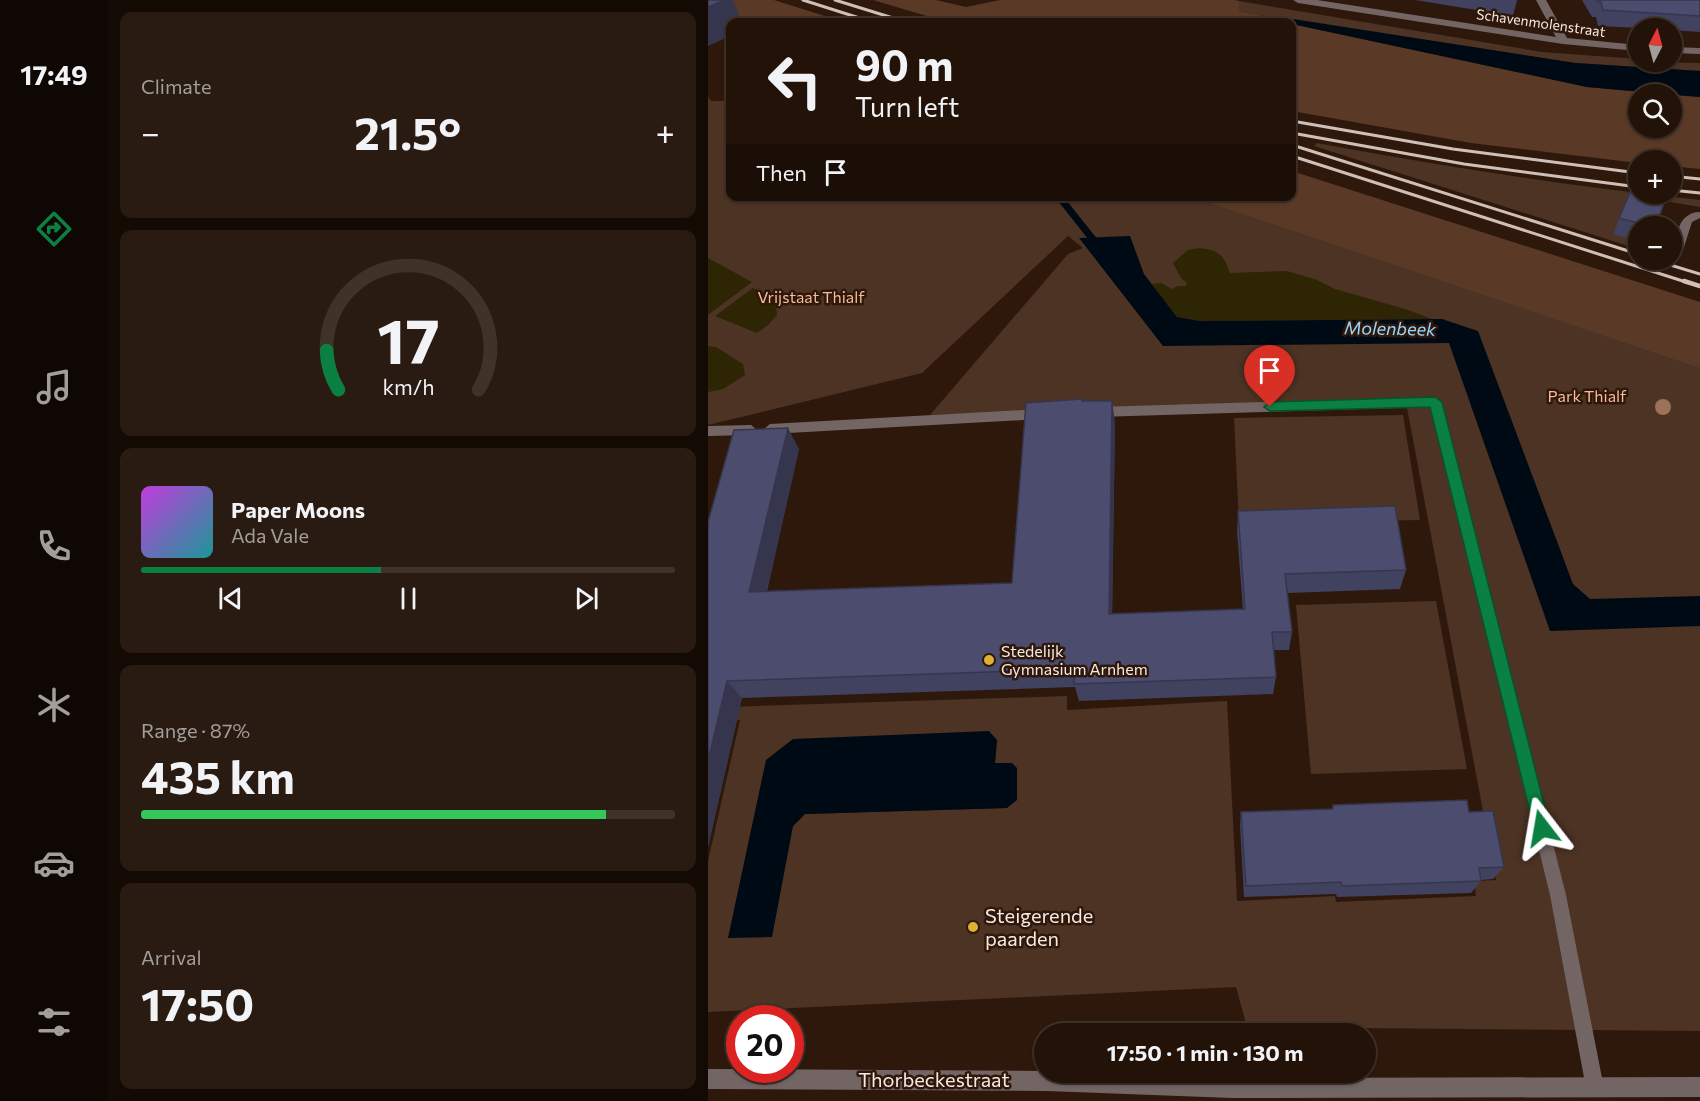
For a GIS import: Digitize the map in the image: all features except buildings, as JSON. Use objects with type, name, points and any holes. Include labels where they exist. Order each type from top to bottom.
[{"type":"street","name":"Schavenmolenstraat","points":[[1298,0],[1324,2],[1563,41],[1628,47]]},
{"type":"street","points":[[1541,0],[1563,41]]},
{"type":"street","points":[[1682,50],[1700,51]]},
{"type":"street","name":"Thorbeckestraat","points":[[708,1078],[1047,1081],[1180,1094],[1700,1087]]},
{"type":"lane","points":[[1682,236],[1687,220],[1700,215]]},
{"type":"lane","points":[[1086,413],[1435,402],[1558,895],[1595,1088]]},
{"type":"lane","points":[[708,431],[1053,414]]},
{"type":"green space","points":[[1239,1],[1542,52],[1628,58],[1628,66],[1575,63],[1296,20],[1296,18],[1276,18],[1239,11]]},
{"type":"green space","points":[[1682,63],[1700,63],[1700,71],[1682,70]]},
{"type":"green space","points":[[708,97],[711,101],[726,101],[726,201],[1296,201],[1296,197],[1700,314],[1700,1031],[1376,1028],[1376,1023],[1246,1023],[1236,987],[804,1007],[804,1005],[726,1005],[726,1011],[708,1012],[708,861],[740,720],[723,721],[726,707],[1067,696],[1067,710],[1227,701],[1237,901],[1335,896],[1336,902],[1476,896],[1474,881],[1496,880],[1407,408],[1384,406],[1042,411],[930,415],[1068,254],[1083,248],[1068,236],[922,373],[708,425]],"holes":[[[793,739],[997,740],[995,763],[1012,763],[1007,808],[805,814],[793,826]]]},
{"type":"green space","points":[[1317,143],[1412,160],[1628,192],[1628,204],[1640,204],[1613,233],[1628,238],[1628,246],[1314,146]]},
{"type":"green space","points":[[1682,198],[1700,200],[1700,207],[1682,204]]},
{"type":"green space","points":[[1403,415],[1420,520],[1239,524],[1234,418]]},
{"type":"green space","points":[[1436,601],[1467,769],[1311,774],[1296,605]]},
{"type":"shaded area","points":[[708,0],[774,0],[831,18],[732,18],[708,10]]},
{"type":"shaded area","points":[[873,0],[936,0],[966,7],[1000,0],[1235,0],[1239,1],[1239,11],[1276,18],[934,18]]},
{"type":"shaded area","points":[[1296,25],[1587,87],[1628,91],[1628,138],[1682,138],[1682,96],[1700,97],[1700,169],[1682,167],[1682,150],[1628,150],[1628,162],[1471,143],[1296,112]]},
{"type":"shaded area","points":[[1296,172],[1700,302],[1700,368],[1205,201],[1296,201]]},
{"type":"sand","points":[[1200,248],[1212,250],[1220,255],[1230,273],[1287,271],[1317,280],[1335,289],[1432,319],[1200,321],[1177,317],[1152,284],[1161,283],[1172,289],[1186,286],[1187,283],[1181,278],[1173,263],[1188,250]]},
{"type":"sand","points":[[708,258],[752,282],[708,315]]},
{"type":"sand","points":[[753,288],[767,295],[775,304],[777,315],[768,325],[757,333],[715,316]]},
{"type":"sand","points":[[708,346],[716,347],[743,364],[745,375],[723,389],[708,392]]},
{"type":"water","points":[[1296,19],[1575,63],[1628,66],[1628,72],[1700,71],[1700,97],[1682,95],[1682,84],[1628,84],[1628,91],[1587,87],[1296,25]]},
{"type":"water","points":[[1130,236],[1144,274],[1177,317],[1200,321],[1442,319],[1478,331],[1573,584],[1590,599],[1700,596],[1700,626],[1550,631],[1449,343],[1163,346],[1079,238]]},
{"type":"water","points":[[989,731],[997,740],[995,763],[1012,763],[1017,768],[1017,800],[1007,808],[805,814],[793,826],[772,937],[728,938],[766,760],[793,739]]},
{"type":"waterway","name":"Molenbeek","points":[[1062,201],[1099,247]]},
{"type":"railway","points":[[803,0],[859,18]]},
{"type":"railway","points":[[835,0],[893,18]]},
{"type":"railway","points":[[1296,122],[1453,149],[1628,172]]},
{"type":"railway","points":[[1296,134],[1464,164],[1628,186]]},
{"type":"railway","points":[[1296,146],[1628,251]]},
{"type":"railway","points":[[1296,157],[1689,283]]},
{"type":"railway","points":[[1682,177],[1700,179]]},
{"type":"railway","points":[[1682,191],[1700,193]]},
{"type":"railway","points":[[1682,269],[1700,274]]},
{"type":"railway","points":[[1684,281],[1700,286]]},
{"type":"place","name":"Stedelijk Gymnasium Arnhem","points":[[989,660]]},
{"type":"place","name":"Steigerende paarden","points":[[973,927]]},
{"type":"route","points":[[1270,407],[1435,402],[1542,828]]},
{"type":"park label","name":"Vrijstaat Thialf","points":[[811,297]]},
{"type":"park label","name":"Park Thialf","points":[[1587,396]]}]
